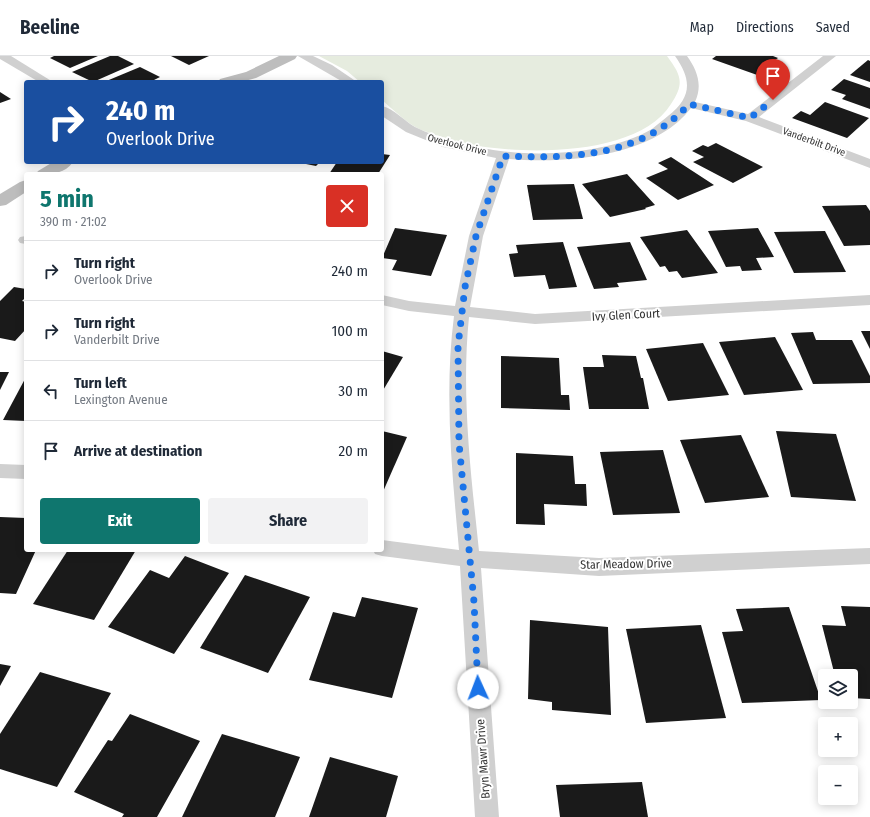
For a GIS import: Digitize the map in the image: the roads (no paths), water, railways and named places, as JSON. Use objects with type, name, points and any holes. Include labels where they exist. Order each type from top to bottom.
[{"type":"street","points":[[232,80],[251,75],[290,56]]},
{"type":"street","points":[[304,56],[328,67],[348,80]]},
{"type":"street","name":"Overlook Drive","points":[[384,112],[395,122],[417,134],[464,148],[503,156],[578,156],[601,153],[627,146],[664,127],[678,116],[689,104],[694,91],[694,81],[691,71],[681,56]]},
{"type":"street","points":[[750,118],[830,56]]},
{"type":"street","points":[[9,57],[44,80]]},
{"type":"street","points":[[226,80],[249,61]]},
{"type":"street","name":"Vanderbilt Drive","points":[[689,104],[750,118],[870,164]]},
{"type":"street","name":"Bryn Mawr Drive","points":[[487,817],[474,602],[459,443],[458,346],[465,287],[476,236],[503,156]]},
{"type":"street","points":[[48,172],[62,164]]},
{"type":"street","points":[[0,201],[24,186]]},
{"type":"street","name":"Ivy Glen Court","points":[[384,300],[462,312],[536,319],[870,300]]},
{"type":"street","points":[[0,471],[24,472]]},
{"type":"street","name":"Star Meadow Drive","points":[[384,548],[418,554],[470,559],[599,567],[870,556]]}]
